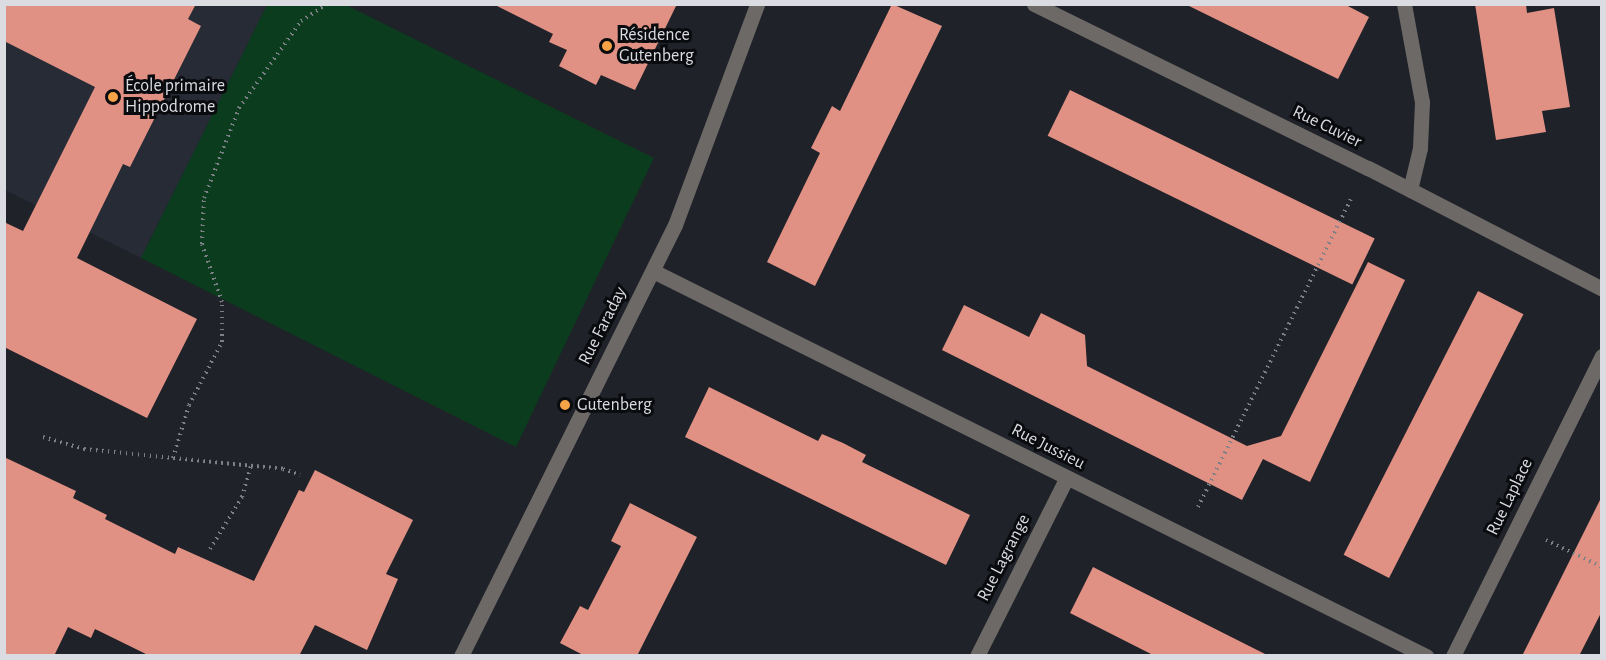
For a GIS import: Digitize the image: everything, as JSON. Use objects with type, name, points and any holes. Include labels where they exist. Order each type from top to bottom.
[{"type":"street","name":"Rue Faraday","points":[[461,656],[652,271],[715,127],[757,4]]},
{"type":"street","name":"Rue Cuvier","points":[[1034,4],[1368,168],[1602,289]]},
{"type":"street","points":[[1404,4],[1422,102],[1420,148],[1410,190]]},
{"type":"street","name":"Rue Jussieu","points":[[652,271],[1426,656]]},
{"type":"street","name":"Rue Laplace","points":[[1453,656],[1602,356]]},
{"type":"street","name":"Rue Lagrange","points":[[977,656],[1066,478]]},
{"type":"path","points":[[172,458],[189,405],[222,342],[222,302],[202,244],[204,198],[239,108],[301,21],[327,4]]},
{"type":"path","points":[[1184,535],[1368,168]]},
{"type":"path","points":[[43,437],[84,449],[283,469],[300,475]]},
{"type":"path","points":[[210,549],[242,497],[252,466]]},
{"type":"path","points":[[1517,526],[1602,567]]},
{"type":"shaded area","name":"École primaire Hippodrome","points":[[4,5],[267,5],[141,258],[5,190]]},
{"type":"green space","points":[[267,5],[346,5],[654,158],[516,447],[141,258]]},
{"type":"building","points":[[4,4],[196,4],[188,19],[201,26],[130,167],[123,164],[77,258],[197,319],[147,418],[4,347],[4,222],[23,231],[95,87],[4,41]]},
{"type":"building","name":"Résidence Gutenberg","points":[[493,4],[677,4],[635,90],[601,75],[596,85],[559,66],[567,50],[549,42],[553,34]]},
{"type":"building","points":[[892,4],[942,26],[815,286],[767,262],[820,153],[811,148],[832,106],[840,111]]},
{"type":"building","points":[[1185,4],[1344,4],[1369,17],[1338,79]]},
{"type":"building","points":[[1475,4],[1526,4],[1527,13],[1554,8],[1570,107],[1542,111],[1546,132],[1496,140]]},
{"type":"building","points":[[1070,90],[1375,239],[1352,284],[1048,136]]},
{"type":"building","points":[[1368,262],[1405,280],[1310,482],[1263,459],[1242,500],[942,350],[964,305],[1029,337],[1041,313],[1085,335],[1087,366],[1247,446],[1281,436]]},
{"type":"building","points":[[1478,291],[1523,314],[1389,578],[1344,555]]},
{"type":"building","points":[[709,387],[818,441],[822,434],[843,443],[866,455],[862,462],[970,515],[946,565],[685,437]]},
{"type":"building","points":[[4,457],[76,491],[73,498],[107,515],[105,519],[175,554],[178,547],[254,581],[299,490],[304,492],[315,470],[413,520],[386,574],[398,579],[367,650],[315,625],[299,656],[150,656],[95,629],[91,638],[68,627],[54,656],[4,656]]},
{"type":"building","points":[[1602,496],[1602,611],[1579,656],[1522,656]]},
{"type":"building","points":[[630,503],[697,537],[637,656],[585,656],[560,643],[580,606],[588,610],[621,546],[611,541]]},
{"type":"building","points":[[1093,567],[1269,656],[1155,656],[1070,613]]},
{"type":"place","name":"Résidence Gutenberg","points":[[607,46]]},
{"type":"place","name":"École primaire Hippodrome","points":[[113,97]]},
{"type":"place","name":"Gutenberg","points":[[565,405]]}]
